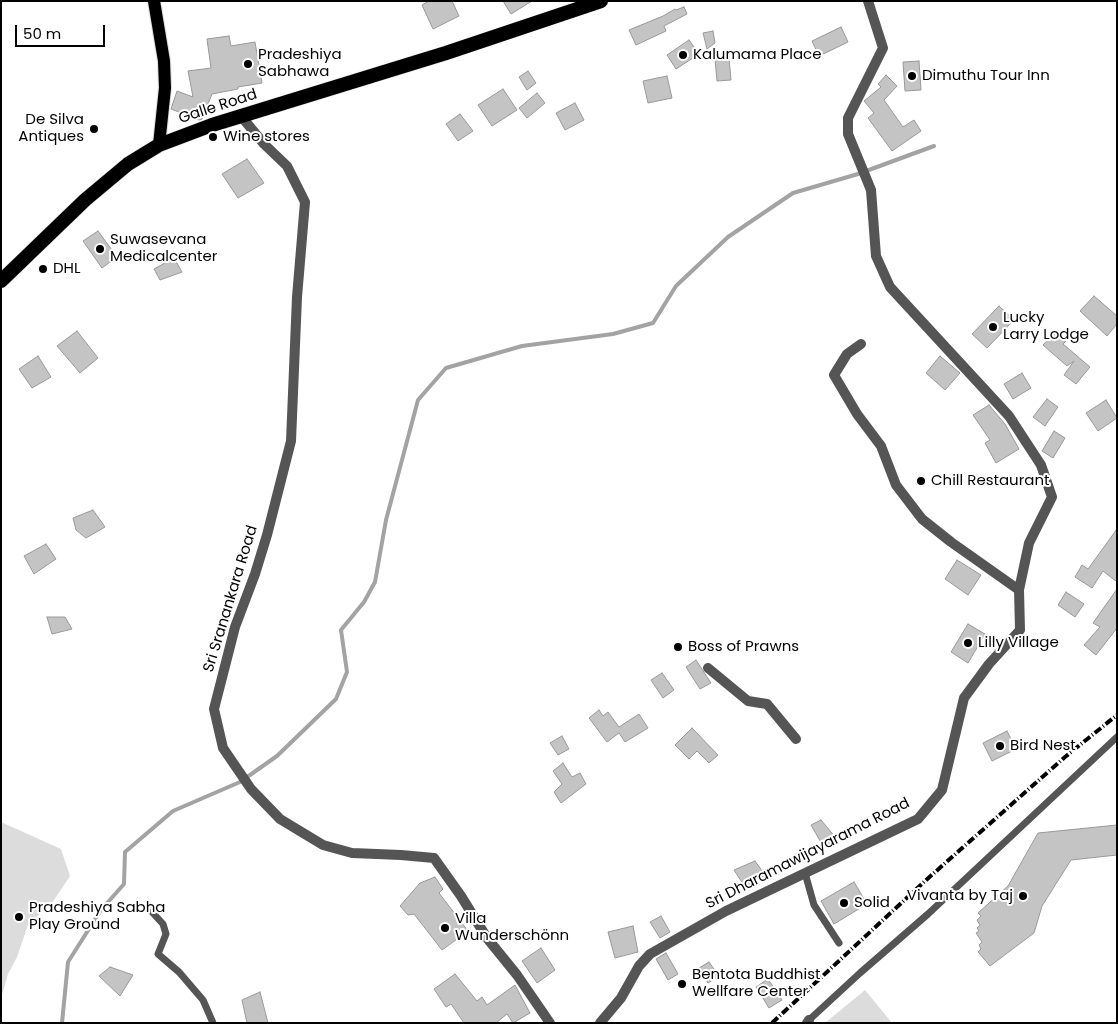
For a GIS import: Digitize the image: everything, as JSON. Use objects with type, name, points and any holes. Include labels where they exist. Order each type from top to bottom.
[{"type":"highway","name":"Galle Road","points":[[1,281],[85,200],[128,164],[159,145],[212,125],[437,56],[601,1]]},
{"type":"main road","points":[[154,1],[164,61],[165,88],[159,145]]},
{"type":"street","name":"Sri Dharamawijayarama Road","points":[[600,1023],[621,998],[639,966],[650,954],[726,911],[918,819],[942,790],[964,698],[989,664],[1020,630],[1019,590],[1029,544],[1052,497],[1041,465],[1009,416],[890,287],[876,256],[871,190],[848,134],[848,118],[883,48],[868,1]]},
{"type":"street","name":"Sri Sranankara Road","points":[[241,116],[264,144],[287,166],[305,202],[297,296],[290,441],[267,535],[235,627],[214,709],[223,748],[251,789],[280,819],[323,845],[352,853],[434,858],[461,896],[487,938],[517,975],[550,1023]]},
{"type":"street","points":[[861,344],[847,354],[834,375],[857,414],[881,446],[896,485],[922,519],[1019,590]]},
{"type":"street","points":[[708,668],[748,702],[767,704],[796,739]]},
{"type":"lane","points":[[808,1021],[928,914],[1117,737]]},
{"type":"lane","points":[[805,873],[814,905],[839,943]]},
{"type":"lane","points":[[152,912],[163,924],[166,934],[158,954],[179,972],[203,1000],[213,1023]]},
{"type":"shaded area","name":"Pradeshiya Sabha Play Ground","points":[[1,822],[61,849],[70,876],[52,903],[28,925],[17,957],[8,974],[1,998]]},
{"type":"shaded area","points":[[865,990],[892,1023],[825,1023]]},
{"type":"building","points":[[429,1],[452,1],[459,16],[433,29],[422,5]]},
{"type":"building","points":[[503,1],[532,1],[511,14]]},
{"type":"building","points":[[684,7],[687,14],[664,26],[666,31],[636,45],[629,30],[675,9]]},
{"type":"building","points":[[841,27],[848,42],[819,56],[812,41]]},
{"type":"building","points":[[713,31],[715,43],[707,49],[703,33]]},
{"type":"building","points":[[229,36],[231,46],[255,42],[262,83],[212,94],[202,119],[199,120],[171,109],[177,91],[193,97],[188,71],[211,68],[207,39]]},
{"type":"building","name":"Kalumama Place","points":[[689,40],[699,54],[676,69],[667,55]]},
{"type":"building","points":[[729,58],[731,80],[717,81],[715,59]]},
{"type":"building","name":"Dimuthu Tour Inn","points":[[919,61],[921,90],[905,91],[903,62]]},
{"type":"building","points":[[528,71],[536,83],[527,90],[519,77]]},
{"type":"building","points":[[886,75],[897,86],[884,100],[903,127],[914,120],[921,131],[892,151],[868,118],[874,113],[864,101],[881,87],[878,84]]},
{"type":"building","points":[[667,76],[672,98],[648,103],[643,81]]},
{"type":"building","points":[[503,89],[517,110],[492,126],[478,105]]},
{"type":"building","points":[[537,93],[545,103],[527,118],[519,108]]},
{"type":"building","points":[[575,103],[584,120],[565,130],[556,113]]},
{"type":"building","points":[[460,114],[473,131],[458,141],[446,124]]},
{"type":"building","points":[[247,159],[264,183],[238,198],[222,174]]},
{"type":"building","name":"Suwasevana Medicalcenter","points":[[98,231],[117,257],[102,268],[83,241]]},
{"type":"building","points":[[174,258],[182,272],[160,280],[154,269]]},
{"type":"building","points":[[1094,296],[1117,316],[1117,324],[1107,336],[1080,311]]},
{"type":"building","name":"Lucky Larry Lodge","points":[[999,306],[1014,320],[987,348],[972,334]]},
{"type":"building","points":[[1057,330],[1067,340],[1063,344],[1090,367],[1076,384],[1064,375],[1074,361],[1067,366],[1043,345]]},
{"type":"building","points":[[77,331],[98,358],[80,373],[57,346]]},
{"type":"building","points":[[38,356],[51,377],[32,388],[19,369]]},
{"type":"building","points":[[940,356],[960,373],[945,390],[926,373]]},
{"type":"building","points":[[1022,373],[1031,388],[1013,399],[1004,384]]},
{"type":"building","points":[[1047,399],[1058,407],[1045,426],[1033,417]]},
{"type":"building","points":[[1106,400],[1117,418],[1098,431],[1086,413]]},
{"type":"building","points":[[989,405],[1005,424],[1019,449],[996,463],[985,443],[990,440],[973,415]]},
{"type":"building","points":[[1054,431],[1065,438],[1053,458],[1042,451]]},
{"type":"building","points":[[93,510],[105,527],[86,538],[76,530],[73,518]]},
{"type":"building","points":[[1117,529],[1117,582],[1103,571],[1092,588],[1075,577],[1082,565],[1088,569]]},
{"type":"building","points":[[46,544],[56,559],[34,574],[24,556]]},
{"type":"building","points":[[957,560],[981,575],[968,595],[945,579]]},
{"type":"building","points":[[1117,589],[1117,628],[1096,655],[1084,645],[1100,627],[1093,623]]},
{"type":"building","points":[[1066,592],[1084,604],[1075,617],[1058,605]]},
{"type":"building","points":[[47,617],[65,617],[72,629],[52,634]]},
{"type":"building","name":"Lilly Village","points":[[968,624],[985,634],[968,663],[951,652]]},
{"type":"building","points":[[696,660],[711,683],[700,689],[686,667]]},
{"type":"building","points":[[662,673],[674,690],[663,698],[651,680]]},
{"type":"building","points":[[599,710],[603,716],[608,712],[619,727],[639,714],[648,728],[625,742],[619,733],[607,742],[589,718]]},
{"type":"building","points":[[692,728],[718,755],[709,763],[697,751],[689,759],[675,745]]},
{"type":"building","name":"Bird Nest","points":[[1007,731],[1016,749],[992,761],[983,743]]},
{"type":"building","points":[[562,736],[569,749],[558,755],[550,743]]},
{"type":"building","points":[[563,763],[572,777],[580,773],[586,784],[561,803],[554,792],[562,784],[553,771]]},
{"type":"building","points":[[821,820],[836,838],[828,845],[823,846],[811,825]]},
{"type":"building","name":"Vivanta by Taj","points":[[1117,825],[1117,855],[1071,860],[1042,906],[1034,933],[990,966],[978,952],[981,949],[979,945],[982,942],[976,933],[979,931],[977,928],[980,925],[977,920],[981,916],[978,913],[1008,886],[1038,833]]},
{"type":"building","points":[[755,861],[765,875],[745,887],[734,870]]},
{"type":"building","points":[[435,877],[443,889],[439,893],[468,931],[442,950],[414,914],[408,915],[400,906],[420,883]]},
{"type":"building","name":"Solid","points":[[854,882],[867,904],[834,924],[821,901]]},
{"type":"building","points":[[661,916],[670,932],[660,938],[650,922]]},
{"type":"building","points":[[633,926],[638,952],[615,958],[608,932]]},
{"type":"building","points":[[541,948],[555,970],[537,983],[522,961]]},
{"type":"building","points":[[666,953],[678,974],[668,980],[656,959]]},
{"type":"building","points":[[709,962],[719,976],[708,983],[699,968]]},
{"type":"building","points":[[110,967],[133,975],[120,996],[99,976]]},
{"type":"building","points":[[455,974],[477,1001],[482,997],[487,1005],[515,985],[530,1013],[513,1023],[507,1014],[496,1023],[464,1023],[451,1004],[446,1007],[434,989]]},
{"type":"building","points":[[768,979],[782,1000],[769,1008],[756,987]]},
{"type":"building","points":[[260,992],[268,1023],[247,1023],[242,1000]]},
{"type":"waterway","points":[[62,1023],[68,962],[101,910],[124,884],[125,852],[173,811],[240,782],[277,756],[336,699],[347,672],[341,630],[364,602],[375,582],[386,520],[418,400],[446,368],[522,346],[613,334],[653,323],[676,286],[728,237],[793,193],[858,174],[934,146]]},
{"type":"railway","points":[[772,1023],[925,881],[1065,757],[1117,715]]},
{"type":"place","name":"Kalumama Place","points":[[683,55]]},
{"type":"place","name":"Pradeshiya Sabhawa","points":[[248,64]]},
{"type":"place","name":"Dimuthu Tour Inn","points":[[912,76]]},
{"type":"place","name":"De Silva Antiques","points":[[94,129]]},
{"type":"place","name":"Wine stores","points":[[213,137]]},
{"type":"place","name":"Suwasevana Medicalcenter","points":[[100,249]]},
{"type":"place","name":"DHL","points":[[43,269]]},
{"type":"place","name":"Lucky Larry Lodge","points":[[993,327]]},
{"type":"place","name":"Chill Restaurant","points":[[921,481]]},
{"type":"place","name":"Lilly Village","points":[[968,643]]},
{"type":"place","name":"Boss of Prawns","points":[[678,647]]},
{"type":"place","name":"Bird Nest","points":[[1000,746]]},
{"type":"place","name":"Vivanta by Taj","points":[[1023,896]]},
{"type":"place","name":"Solid","points":[[844,903]]},
{"type":"place","name":"Pradeshiya Sabha Play Ground","points":[[19,917]]},
{"type":"place","name":"Villa Wunderschönn","points":[[445,928]]},
{"type":"place","name":"Bentota Buddhist Wellfare Center","points":[[682,984]]}]
